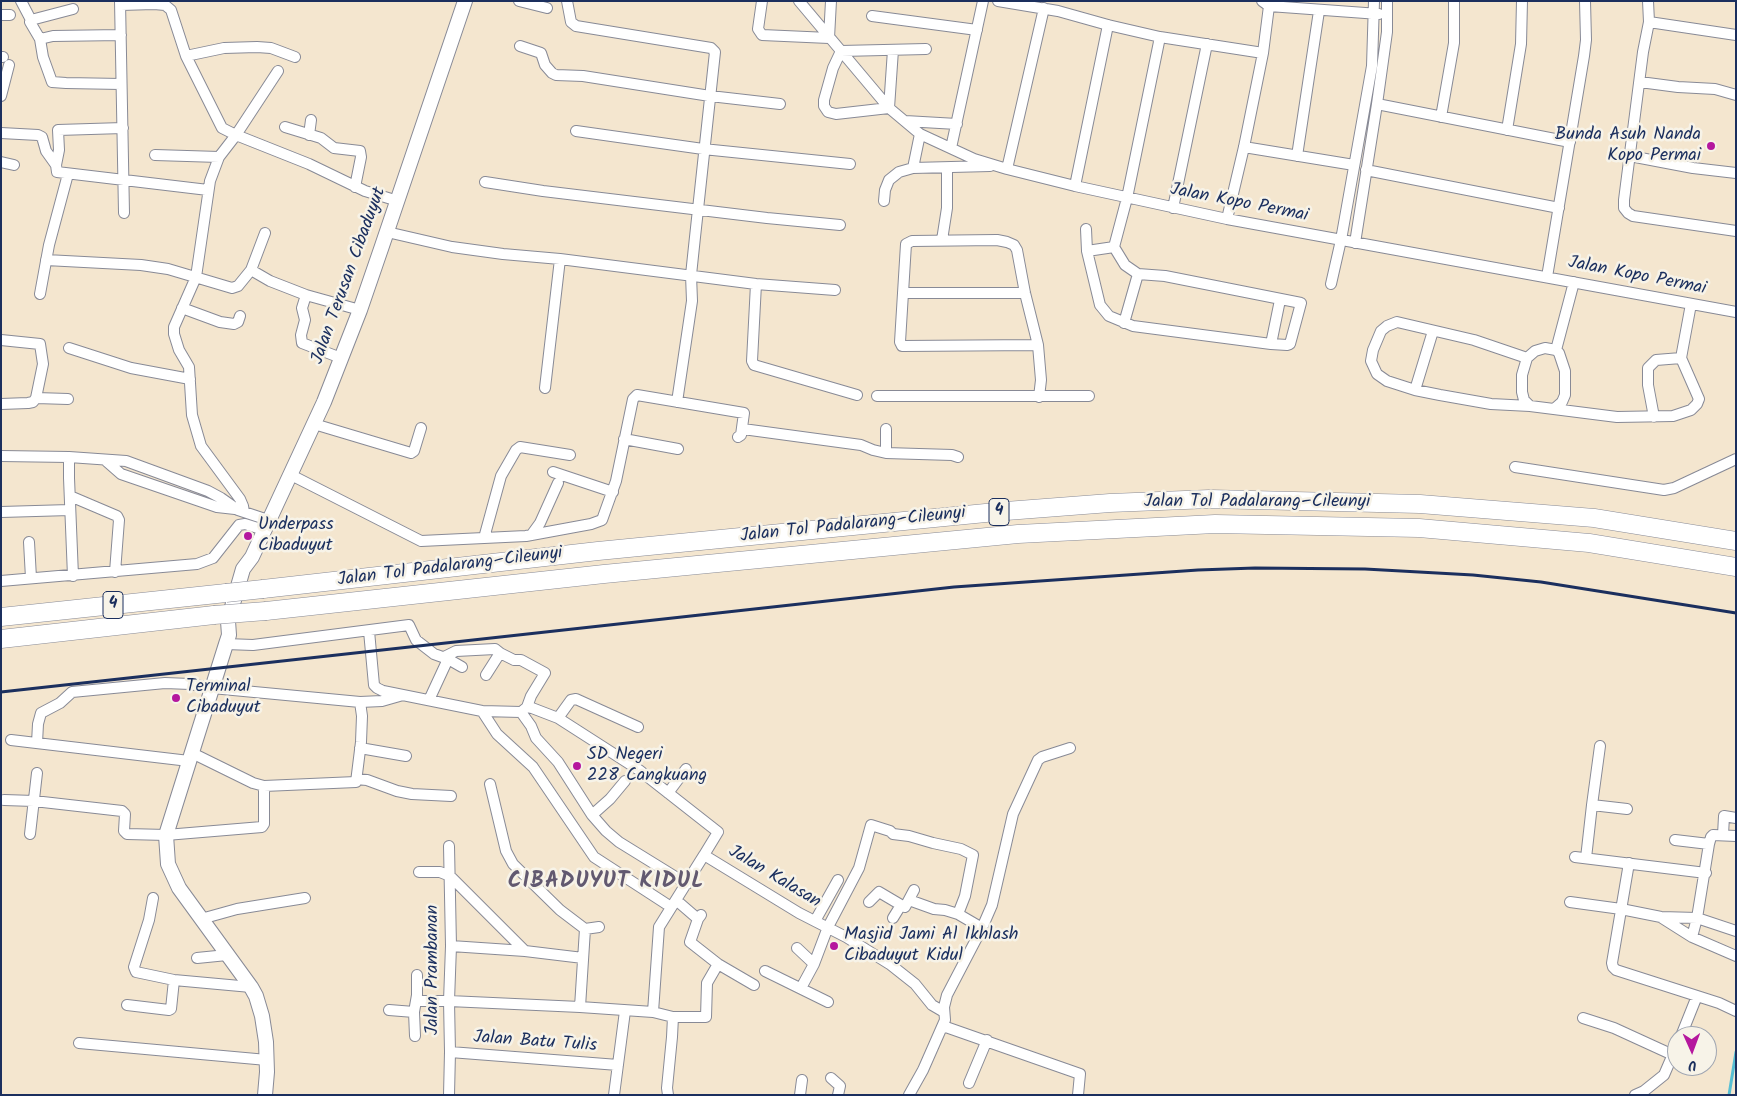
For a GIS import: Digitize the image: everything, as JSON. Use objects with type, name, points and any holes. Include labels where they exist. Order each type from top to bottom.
[{"type":"highway","name":"Jalan Tol Padalarang–Cileunyi","points":[[1,617],[226,594],[598,551],[1006,511],[1110,503],[1210,499],[1420,504],[1594,518],[1736,541]]},
{"type":"highway","name":"Jalan Tol Padalarang–Cileunyi","points":[[1,639],[604,574],[1018,534],[1206,524],[1419,528],[1589,542],[1736,567]]},
{"type":"main road","name":"Jalan Terusan Cibaduyut","points":[[265,1095],[267,1060],[262,1016],[251,987],[179,888],[170,871],[166,857],[166,835],[227,639],[237,623],[252,569],[252,557],[314,424],[360,310],[465,1]]},
{"type":"street","points":[[21,1],[31,20],[30,23],[40,40],[43,57],[52,82],[121,84]]},
{"type":"street","points":[[519,1],[547,8]]},
{"type":"street","points":[[567,1],[571,22],[576,26],[713,49],[715,54],[703,149],[692,275],[692,301],[678,402]]},
{"type":"street","points":[[762,1],[758,29],[762,35],[829,38],[831,1]]},
{"type":"street","name":"Jalan Kopo Permai","points":[[799,1],[889,108],[920,134],[974,159],[1075,186],[1227,219],[1736,312]]},
{"type":"street","points":[[951,148],[983,1]]},
{"type":"street","points":[[998,1],[1044,8],[1058,6],[1108,25],[1160,37],[1263,53]]},
{"type":"street","points":[[1331,284],[1348,241],[1366,170],[1377,104],[1381,14],[1374,1]]},
{"type":"street","points":[[1348,241],[1354,165],[1381,14],[1388,1]]},
{"type":"street","points":[[1441,117],[1454,43],[1454,1]]},
{"type":"street","points":[[1507,130],[1522,44],[1522,1]]},
{"type":"street","points":[[1547,277],[1586,40],[1585,1]]},
{"type":"street","points":[[1648,1],[1649,22],[1643,52],[1624,208],[1633,216],[1736,231]]},
{"type":"street","points":[[124,213],[120,3],[168,6],[186,56],[222,128],[309,164],[355,187],[398,201]]},
{"type":"street","points":[[1227,219],[1263,53],[1266,3],[1381,14]]},
{"type":"street","points":[[1297,156],[1315,7]]},
{"type":"street","points":[[884,201],[889,180],[893,175],[913,168],[1002,168],[1044,8]]},
{"type":"street","points":[[31,20],[73,9]]},
{"type":"street","points":[[872,16],[977,30]]},
{"type":"street","points":[[1649,22],[1736,35]]},
{"type":"street","points":[[1075,186],[1108,25]]},
{"type":"street","points":[[40,40],[53,36],[121,35]]},
{"type":"street","points":[[1086,229],[1087,251],[1100,305],[1109,316],[1133,326],[1271,344],[1290,344],[1300,304],[1165,276],[1138,274],[1125,265],[1114,247],[1127,198],[1160,37]]},
{"type":"street","points":[[1173,208],[1208,44]]},
{"type":"street","points":[[520,46],[542,53],[545,65],[556,75],[583,76],[710,96],[780,104]]},
{"type":"street","points":[[186,56],[224,48],[257,47],[271,48],[295,57]]},
{"type":"street","points":[[893,50],[889,108],[836,114],[828,112],[824,106],[824,100],[833,68],[841,51],[926,49]]},
{"type":"street","points":[[1,96],[4,60]]},
{"type":"street","points":[[241,511],[243,506],[240,499],[201,446],[192,415],[189,367],[179,350],[174,327],[196,277],[208,190],[219,157],[236,135],[278,71]]},
{"type":"street","points":[[1640,82],[1715,89],[1736,95]]},
{"type":"street","points":[[1377,104],[1570,142]]},
{"type":"street","points":[[309,135],[312,120]]},
{"type":"street","points":[[905,121],[957,124]]},
{"type":"street","points":[[285,126],[320,138],[334,148],[360,152],[362,157],[355,187]]},
{"type":"street","points":[[123,128],[60,129],[58,133],[57,172],[208,190]]},
{"type":"street","points":[[576,131],[703,149],[850,164]]},
{"type":"street","points":[[1,133],[38,135],[42,137],[46,151],[56,165]]},
{"type":"street","points":[[913,168],[920,134]]},
{"type":"street","points":[[1244,147],[1354,165]]},
{"type":"street","points":[[154,155],[219,157]]},
{"type":"street","points":[[1630,156],[1700,170],[1735,170]]},
{"type":"street","points":[[1,162],[14,164]]},
{"type":"street","points":[[942,240],[947,208],[947,168]]},
{"type":"street","points":[[1366,170],[1559,208]]},
{"type":"street","points":[[40,294],[46,260],[68,174]]},
{"type":"street","points":[[485,182],[543,191],[767,218],[840,224]]},
{"type":"street","points":[[387,232],[452,247],[756,284],[835,290]]},
{"type":"street","points":[[46,260],[141,264],[168,269],[232,288],[238,286],[251,270],[265,233]]},
{"type":"street","points":[[1038,345],[902,346],[900,342],[906,244],[912,241],[997,240],[1014,245],[1017,250],[1038,345],[1041,380],[1039,397]]},
{"type":"street","points":[[1087,251],[1114,247]]},
{"type":"street","points":[[545,388],[560,259]]},
{"type":"street","points":[[251,270],[270,281],[306,295],[360,310]]},
{"type":"street","points":[[1124,323],[1138,274]]},
{"type":"street","points":[[1556,350],[1574,282]]},
{"type":"street","points":[[756,284],[752,361],[754,365],[857,394]]},
{"type":"street","points":[[903,293],[1025,293]]},
{"type":"street","points":[[306,295],[302,308],[305,320],[300,339],[302,343],[341,358]]},
{"type":"street","points":[[1271,344],[1280,300]]},
{"type":"street","points":[[1526,358],[1474,340],[1403,322],[1392,323],[1381,331],[1373,350],[1372,365],[1377,374],[1387,380],[1416,390],[1491,404],[1530,406],[1617,417],[1654,417],[1680,414],[1691,410],[1697,404],[1699,396],[1681,358],[1691,304]]},
{"type":"street","points":[[182,308],[220,322],[234,324],[238,322],[240,316]]},
{"type":"street","points":[[1416,390],[1433,331]]},
{"type":"street","points":[[1,340],[40,344],[43,364],[36,398],[33,402],[1,404]]},
{"type":"street","points":[[69,348],[131,368],[190,379]]},
{"type":"street","points":[[1530,406],[1524,400],[1522,392],[1522,375],[1526,358],[1535,351],[1545,348],[1556,350],[1562,359],[1565,371],[1566,388],[1562,402],[1554,409]]},
{"type":"street","points":[[1654,417],[1648,385],[1648,368],[1656,360],[1681,358]]},
{"type":"street","points":[[291,475],[421,541],[532,534],[598,523],[603,517],[612,492],[631,405],[637,395],[744,413],[740,433],[861,445],[886,453],[952,455],[958,457]]},
{"type":"street","points":[[877,396],[1089,396]]},
{"type":"street","points":[[36,398],[68,399]]},
{"type":"street","points":[[314,424],[410,453],[414,451],[421,428]]},
{"type":"street","points":[[886,429],[886,453]]},
{"type":"street","points":[[624,439],[678,449]]},
{"type":"street","points":[[484,538],[501,476],[516,450],[520,447],[570,455]]},
{"type":"street","points":[[1,456],[69,457],[126,461],[208,491],[266,525]]},
{"type":"street","points":[[69,457],[73,576]]},
{"type":"street","points":[[1515,467],[1664,490],[1674,488],[1736,459]]},
{"type":"street","points":[[553,472],[612,492]]},
{"type":"street","points":[[532,534],[540,523],[558,483]]},
{"type":"street","points":[[70,496],[117,516],[119,520],[115,572]]},
{"type":"street","points":[[1,512],[70,510]]},
{"type":"street","points":[[1,581],[197,564],[213,558],[239,524],[266,525]]},
{"type":"street","points":[[29,542],[31,578]]},
{"type":"street","points":[[227,639],[253,645],[409,625],[416,640],[434,654],[462,667]]},
{"type":"street","points":[[369,631],[374,685],[383,691],[482,711],[524,710],[558,718],[637,769],[718,832],[704,855]]},
{"type":"street","points":[[429,700],[446,658],[456,651],[486,648],[495,649],[514,660],[521,660],[545,673],[524,710]]},
{"type":"street","points":[[486,675],[500,653]]},
{"type":"street","points":[[37,743],[38,724],[41,713],[60,703],[72,692],[165,683],[360,702],[382,701],[403,695]]},
{"type":"street","points":[[558,718],[571,700],[576,699],[638,727]]},
{"type":"street","points":[[11,740],[190,757],[264,786],[349,783],[356,782],[362,716],[360,702]]},
{"type":"street","points":[[524,710],[536,738],[558,762],[592,815],[619,842],[687,884]]},
{"type":"street","points":[[482,711],[497,734],[533,767],[594,857],[699,917],[690,941],[718,964],[754,985]]},
{"type":"street","points":[[1600,746],[1592,806],[1581,857],[1706,872]]},
{"type":"street","points":[[360,748],[406,756]]},
{"type":"street","points":[[911,1094],[943,1026],[945,1020],[941,1011],[947,995],[992,905],[1007,842],[1009,823],[1035,766],[1042,757],[1070,748]]},
{"type":"street","points":[[668,793],[686,769]]},
{"type":"street","points":[[30,834],[37,773]]},
{"type":"street","points":[[356,779],[367,780],[412,794],[451,796]]},
{"type":"street","points":[[592,815],[610,799],[625,781]]},
{"type":"street","points":[[490,784],[506,851],[513,864],[560,910],[585,929],[599,927]]},
{"type":"street","points":[[4,800],[34,801],[122,812],[125,814],[124,831],[127,834],[166,835],[262,827],[264,824],[264,786]]},
{"type":"street","points":[[1592,806],[1627,809]]},
{"type":"street","points":[[1722,836],[1724,816],[1736,818]]},
{"type":"street","points":[[802,988],[814,964],[828,927],[859,868],[871,825],[892,834],[909,836],[961,849],[973,855],[965,896],[958,914]]},
{"type":"street","points":[[1692,938],[1706,872],[1711,837],[1713,835],[1736,836]]},
{"type":"street","points":[[1674,840],[1709,844]]},
{"type":"street","name":"Jalan Prambanan","points":[[449,846],[451,946],[449,1095]]},
{"type":"street","name":"Jalan Kalasan","points":[[653,1012],[659,927],[704,855],[891,965],[915,984],[932,1005],[941,1011]]},
{"type":"street","points":[[1629,863],[1612,963],[1613,967],[1616,970],[1719,1003],[1736,1011]]},
{"type":"street","points":[[419,872],[440,872],[450,876],[525,951]]},
{"type":"street","points":[[815,921],[838,880]]},
{"type":"street","points":[[869,902],[879,892],[908,898],[934,909],[958,914],[982,928]]},
{"type":"street","points":[[153,898],[149,920],[134,970],[138,973],[174,980],[251,987]]},
{"type":"street","points":[[201,919],[237,909],[306,898]]},
{"type":"street","points":[[893,918],[908,898]]},
{"type":"street","points":[[1570,902],[1662,917],[1697,918],[1736,931]]},
{"type":"street","points":[[1662,917],[1692,938],[1736,956]]},
{"type":"street","points":[[580,1007],[585,929]]},
{"type":"street","points":[[451,946],[525,951],[583,958]]},
{"type":"street","points":[[798,948],[814,964]]},
{"type":"street","points":[[197,958],[228,955]]},
{"type":"street","points":[[416,1001],[580,1007],[653,1012],[673,1017],[706,1017],[707,983],[718,964]]},
{"type":"street","points":[[766,971],[828,1002]]},
{"type":"street","points":[[415,1036],[414,1012],[417,975]]},
{"type":"street","points":[[126,1004],[171,1009],[174,980]]},
{"type":"street","points":[[1685,1026],[1697,996]]},
{"type":"street","points":[[388,1010],[414,1012]]},
{"type":"street","points":[[614,1095],[625,1011]]},
{"type":"street","points":[[668,1095],[673,1017]]},
{"type":"street","points":[[1583,1018],[1614,1028],[1667,1052]]},
{"type":"street","points":[[943,1026],[1080,1074],[1078,1095]]},
{"type":"street","points":[[969,1083],[987,1040]]},
{"type":"street","points":[[79,1044],[267,1060]]},
{"type":"street","name":"Jalan Batu Tulis","points":[[450,1052],[618,1065]]},
{"type":"street","points":[[1641,1093],[1664,1075],[1667,1068]]},
{"type":"street","points":[[831,1078],[840,1086],[838,1095]]},
{"type":"street","points":[[800,1095],[802,1080]]},
{"type":"waterway","points":[[1729,1095],[1736,1052]]},
{"type":"railway","points":[[1,692],[954,587],[1198,570],[1255,568],[1365,569],[1473,575],[1541,582],[1736,613]]},
{"type":"place","name":"Bunda Asuh Nanda Kopo Permai","points":[[1711,146]]},
{"type":"place","name":"Underpass Cibaduyut","points":[[248,536]]},
{"type":"place","name":"Terminal Cibaduyut","points":[[176,698]]},
{"type":"place","name":"SD Negeri 228 Cangkuang","points":[[577,766]]},
{"type":"place","name":"Masjid Jami Al Ikhlash Cibaduyut Kidul","points":[[834,946]]},
{"type":"district","name":"CIBADUYUT KIDUL","points":[[606,883]]}]
